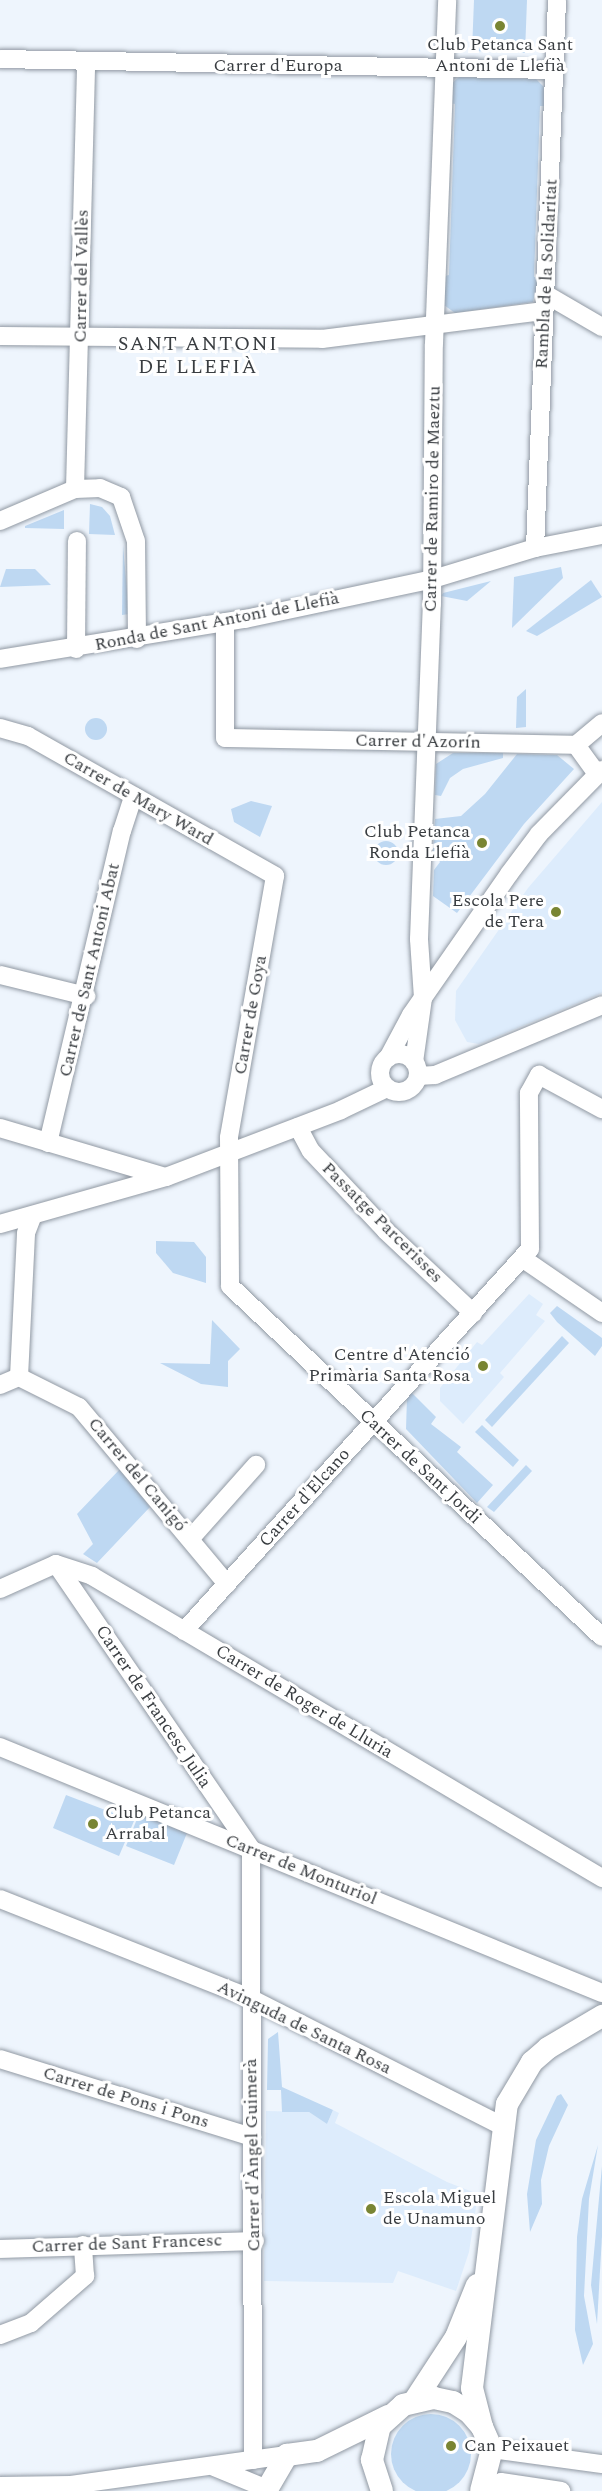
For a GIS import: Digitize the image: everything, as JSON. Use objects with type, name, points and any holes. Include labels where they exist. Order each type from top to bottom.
[{"type":"street","name":"Carrer de Ramiro de Maeztu","points":[[416,1069],[423,998],[419,939],[433,579],[435,322],[447,0]]},
{"type":"street","name":"Rambla de la Solidaritat","points":[[536,548],[557,0]]},
{"type":"street","name":"Carrer d'Europa","points":[[0,60],[446,65],[555,70]]},
{"type":"street","name":"Carrer del Vallès","points":[[75,489],[81,339],[86,62]]},
{"type":"street","points":[[0,336],[81,339],[322,339],[546,303],[602,327]]},
{"type":"street","points":[[0,521],[75,489],[114,491],[129,509],[136,541],[137,639]]},
{"type":"street","name":"Ronda de Sant Antoni de Llefià","points":[[0,659],[137,639],[225,622],[433,579],[536,548],[602,535]]},
{"type":"street","points":[[76,649],[77,541]]},
{"type":"street","name":"Carrer d'Azorín","points":[[225,622],[225,738],[576,745]]},
{"type":"street","points":[[387,1088],[380,1076],[423,998],[539,834],[600,772],[576,745],[602,723]]},
{"type":"street","name":"Carrer de Mary Ward","points":[[0,728],[28,736],[133,798],[275,876]]},
{"type":"street","name":"Carrer de Sant Antoni Abat","points":[[48,1143],[86,996],[122,831],[133,798]]},
{"type":"street","name":"Carrer de Goya","points":[[228,1155],[275,876]]},
{"type":"street","points":[[0,975],[86,996]]},
{"type":"street","points":[[388,1058],[402,1055],[416,1069],[435,1075],[602,1005]]},
{"type":"street","points":[[0,1224],[166,1177],[298,1127],[387,1088],[407,1091],[416,1069]]},
{"type":"street","points":[[602,1109],[539,1075],[529,1093],[530,1249],[522,1258],[602,1313]]},
{"type":"street","name":"Passatge Parcerisses","points":[[298,1127],[311,1151],[386,1231],[473,1313]]},
{"type":"street","points":[[0,1128],[166,1177]]},
{"type":"street","name":"Carrer de Sant Jordi","points":[[228,1155],[230,1286],[372,1423],[602,1637]]},
{"type":"street","points":[[0,1385],[19,1377],[26,1233],[33,1215]]},
{"type":"street","name":"Carrer d'Elcano","points":[[184,1631],[522,1258]]},
{"type":"street","name":"Carrer del Canigó","points":[[19,1377],[79,1407],[227,1584]]},
{"type":"street","points":[[191,1539],[256,1465]]},
{"type":"street","points":[[0,1588],[56,1564]]},
{"type":"street","name":"Carrer de Roger de Lluria","points":[[56,1564],[92,1576],[602,1878]]},
{"type":"street","name":"Carrer de Francesc Julia","points":[[56,1564],[251,1849]]},
{"type":"street","name":"Carrer de Monturiol","points":[[0,1747],[602,1993]]},
{"type":"street","name":"Carrer d'Àngel Guimerà","points":[[251,1849],[250,1998],[255,2241],[253,2460]]},
{"type":"street","name":"Avinguda de Santa Rosa","points":[[0,1899],[250,1998],[502,2126]]},
{"type":"street","points":[[483,2491],[492,2449],[482,2427],[472,2388],[502,2126],[507,2104],[532,2062],[548,2048],[602,2016]]},
{"type":"street","name":"Carrer de Pons i Pons","points":[[0,2059],[252,2137]]},
{"type":"street","name":"Carrer de Sant Francesc","points":[[0,2249],[255,2241]]},
{"type":"street","points":[[0,2335],[31,2323],[85,2276],[83,2245]]},
{"type":"street","points":[[0,2486],[71,2485],[317,2451],[392,2414],[415,2400],[456,2337],[485,2267]]},
{"type":"street","points":[[415,2400],[453,2402],[482,2427]]},
{"type":"street","points":[[382,2491],[372,2460],[373,2443],[380,2426],[392,2414]]},
{"type":"street","points":[[492,2449],[602,2464]]},
{"type":"street","points":[[214,2467],[265,2490],[287,2454]]},
{"type":"street","points":[[483,2491],[501,2482],[561,2491]]},
{"type":"shaded area","name":"Club Petanca Sant Antoni de Llefià","points":[[474,0],[527,0],[525,53],[472,51]]},
{"type":"shaded area","points":[[459,77],[536,79],[545,88],[545,106],[540,106],[534,277],[539,277],[533,302],[455,313],[444,305],[445,276],[449,275],[455,104],[450,103],[451,84]]},
{"type":"shaded area","points":[[90,504],[102,507],[110,516],[115,535],[89,534]]},
{"type":"shaded area","points":[[64,510],[64,529],[25,528],[25,526]]},
{"type":"shaded area","points":[[123,545],[129,614],[122,615]]},
{"type":"shaded area","points":[[561,567],[563,578],[512,628],[514,577]]},
{"type":"shaded area","points":[[6,569],[35,569],[51,585],[0,587]]},
{"type":"shaded area","points":[[591,580],[602,597],[537,636],[526,631]]},
{"type":"shaded area","points":[[491,581],[467,601],[441,596],[443,593]]},
{"type":"shaded area","points":[[526,689],[526,727],[516,728],[517,697]]},
{"type":"shaded area","points":[[96,718],[106,725],[107,729],[100,739],[96,740],[86,733],[85,729],[92,719]]},
{"type":"shaded area","points":[[453,753],[503,753],[503,758],[463,769],[450,778],[441,796],[435,795],[436,764]]},
{"type":"shaded area","name":"Club Petanca Ronda Llefià","points":[[517,754],[557,755],[574,769],[524,824],[457,913],[433,896],[434,870],[440,862],[433,852],[435,819],[461,816],[485,794]]},
{"type":"shaded area","points":[[251,801],[272,806],[260,837],[234,822],[231,809]]},
{"type":"shaded area","name":"Escola Pere de Tera","points":[[602,802],[602,993],[479,1044],[467,1042],[455,1020],[456,991],[528,888]]},
{"type":"shaded area","points":[[386,841],[394,845],[398,853],[394,861],[386,865],[378,861],[374,853],[378,845]]},
{"type":"shaded area","points":[[156,1241],[194,1242],[206,1257],[206,1283],[173,1273],[156,1253]]},
{"type":"shaded area","name":"Centre d'Atenció Primària Santa Rosa","points":[[529,1294],[543,1304],[536,1315],[545,1321],[500,1373],[504,1377],[463,1424],[440,1401],[440,1388],[477,1342],[482,1345]]},
{"type":"shaded area","points":[[557,1306],[602,1338],[602,1346],[595,1356],[550,1313]]},
{"type":"shaded area","points":[[212,1320],[240,1349],[228,1361],[228,1387],[201,1384],[160,1363],[210,1364]]},
{"type":"shaded area","points":[[562,1336],[569,1343],[492,1427],[485,1420]]},
{"type":"shaded area","points":[[412,1393],[436,1417],[431,1424],[461,1447],[457,1452],[493,1485],[477,1503],[406,1429],[407,1397]]},
{"type":"shaded area","points":[[482,1425],[519,1460],[513,1467],[475,1432]]},
{"type":"shaded area","points":[[526,1465],[532,1471],[494,1512],[487,1507]]},
{"type":"shaded area","points":[[120,1469],[150,1507],[97,1563],[83,1554],[93,1544],[77,1514]]},
{"type":"shaded area","name":"Club Petanca Arrabal","points":[[66,1795],[134,1821],[119,1856],[53,1828]]},
{"type":"shaded area","points":[[139,1814],[187,1833],[174,1865],[126,1846]]},
{"type":"shaded area","points":[[278,2032],[282,2087],[333,2110],[327,2124],[309,2112],[282,2112],[281,2090],[267,2090],[268,2039]]},
{"type":"shaded area","points":[[561,2094],[568,2105],[549,2146],[541,2180],[542,2204],[530,2232],[527,2194],[536,2140],[557,2096]]},
{"type":"shaded area","name":"Escola Miguel de Unamuno","points":[[333,2110],[339,2113],[335,2123],[447,2182],[478,2194],[469,2252],[456,2291],[398,2271],[393,2283],[264,2281],[266,2111],[309,2112],[327,2124]]},
{"type":"shaded area","points":[[598,2145],[589,2199],[584,2296],[593,2344],[583,2365],[575,2330],[577,2237],[582,2199]]},
{"type":"shaded area","points":[[602,2166],[602,2236],[597,2324],[591,2285]]},
{"type":"shaded area","points":[[431,2414],[446,2417],[459,2426],[468,2439],[471,2454],[468,2469],[459,2482],[446,2491],[431,2494],[416,2491],[403,2482],[394,2469],[391,2454],[394,2439],[403,2426],[416,2417]]},
{"type":"place","name":"Club Petanca Sant Antoni de Llefià","points":[[500,26]]},
{"type":"place","name":"Club Petanca Ronda Llefià","points":[[482,843]]},
{"type":"place","name":"Escola Pere de Tera","points":[[556,912]]},
{"type":"place","name":"Centre d'Atenció Primària Santa Rosa","points":[[483,1366]]},
{"type":"place","name":"Club Petanca Arrabal","points":[[93,1824]]},
{"type":"place","name":"Escola Miguel de Unamuno","points":[[371,2209]]},
{"type":"place","name":"Can Peixauet","points":[[451,2446]]},
{"type":"district","name":"SANT ANTONI DE LLEFIÀ","points":[[198,356]]}]
